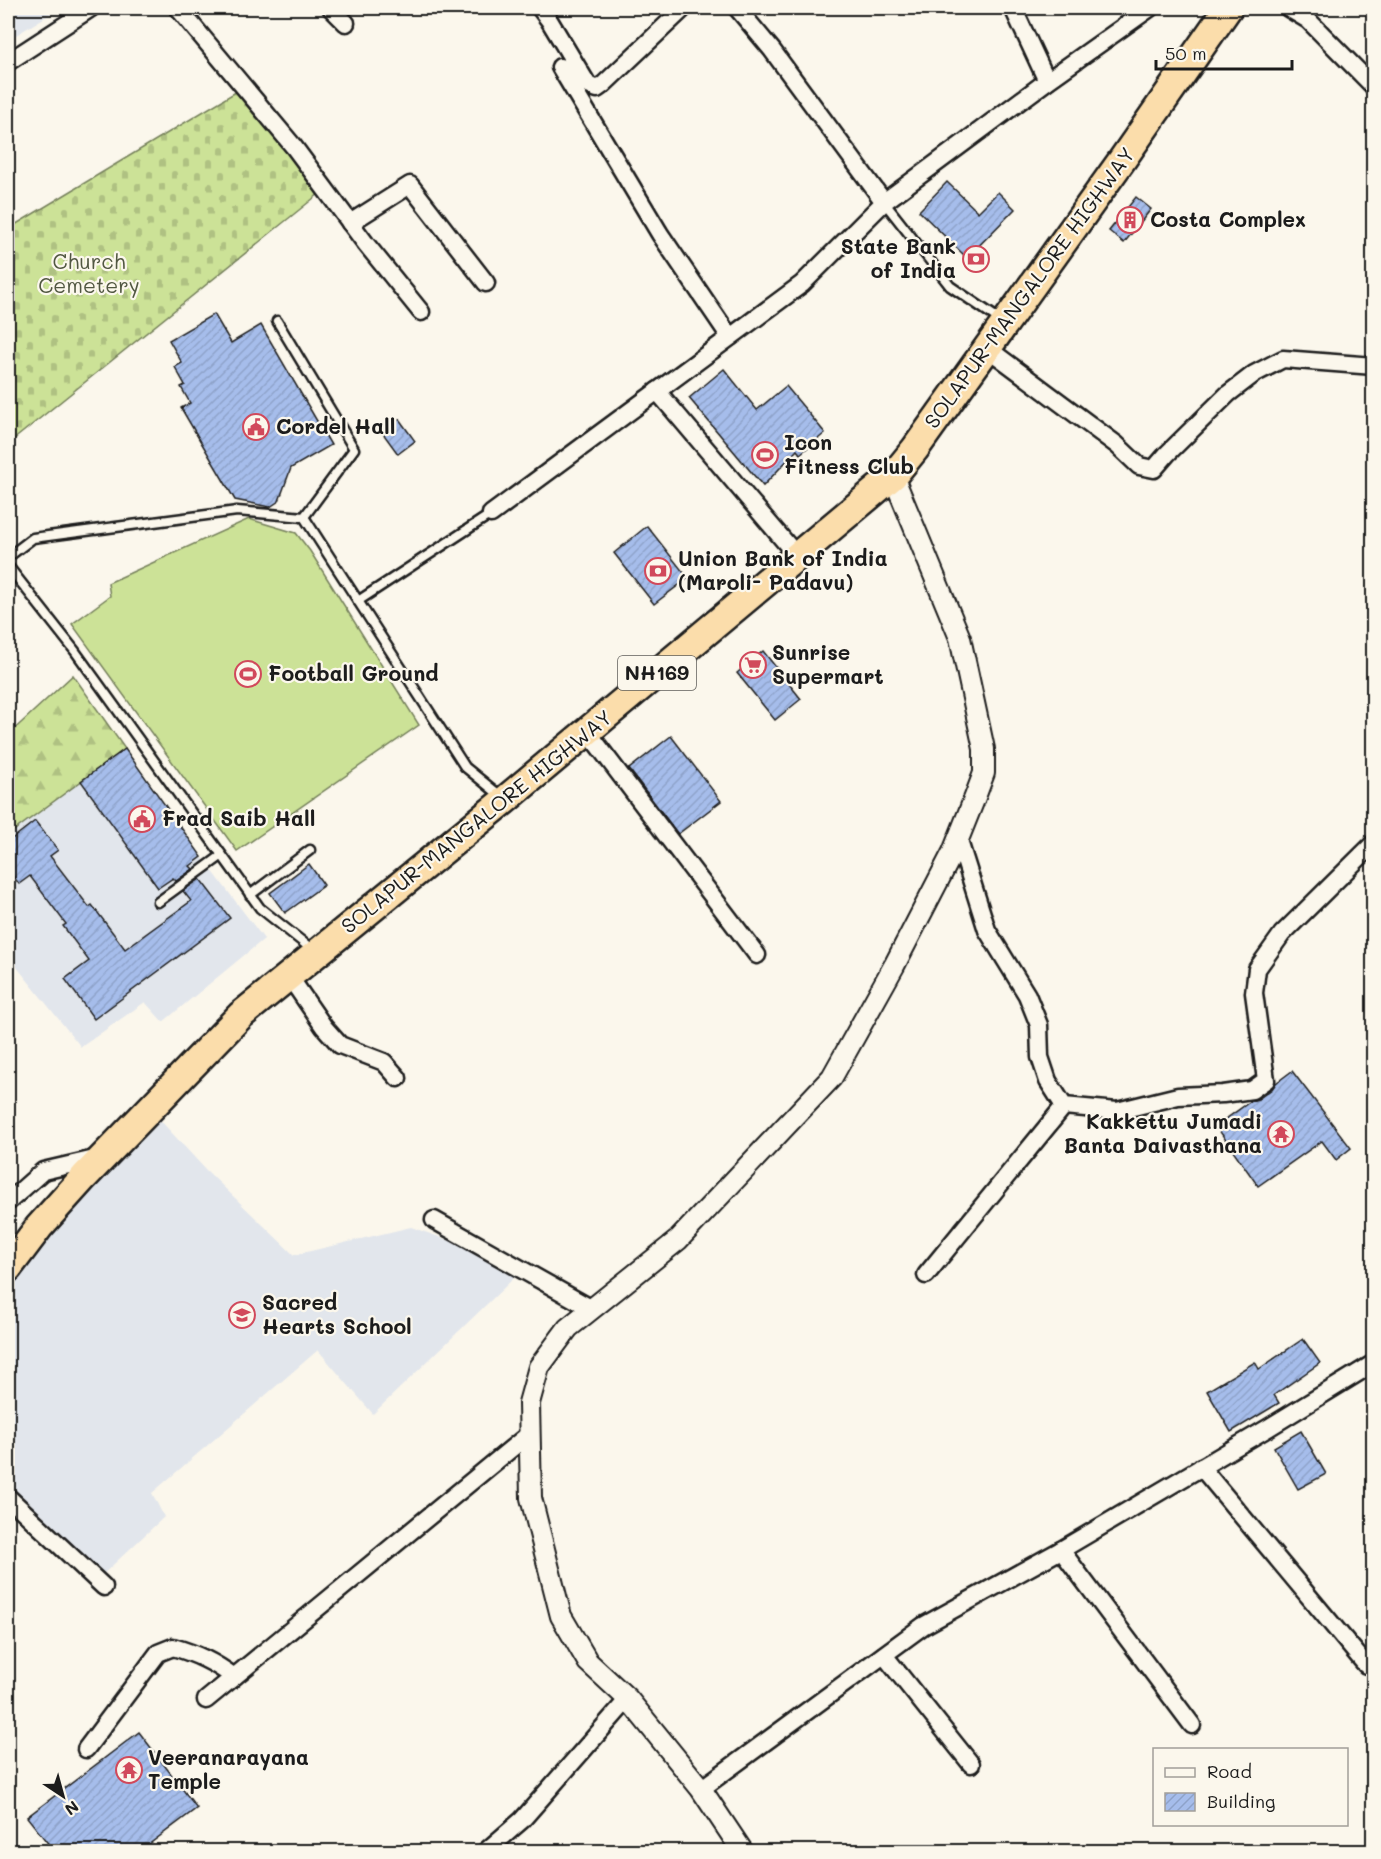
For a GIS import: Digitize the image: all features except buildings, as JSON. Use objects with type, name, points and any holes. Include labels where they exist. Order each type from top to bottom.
[{"type":"highway","name":"SOLAPUR-MANGALORE HIGHWAY","points":[[8,1268],[39,1227],[103,1157],[241,1015],[505,800],[893,476],[1005,324],[1228,8]]},
{"type":"street","points":[[8,62],[91,8]]},
{"type":"street","points":[[178,8],[294,147],[350,223],[421,312]]},
{"type":"street","points":[[331,8],[346,23]]},
{"type":"street","points":[[540,8],[588,85],[597,89],[684,8]]},
{"type":"street","points":[[737,8],[884,202]]},
{"type":"street","points":[[1013,8],[1047,81]]},
{"type":"street","points":[[491,514],[802,284],[884,202],[1150,8]]},
{"type":"street","points":[[1288,8],[1308,20],[1374,87]]},
{"type":"street","points":[[560,67],[660,234],[730,337]]},
{"type":"street","points":[[350,223],[410,185],[486,283]]},
{"type":"street","points":[[987,348],[1117,445],[1139,466],[1154,469],[1228,394],[1254,374],[1283,358],[1374,366]]},
{"type":"street","points":[[657,391],[797,556]]},
{"type":"street","points":[[743,1851],[701,1789],[628,1698],[588,1662],[561,1616],[531,1498],[529,1403],[539,1367],[568,1328],[678,1240],[832,1077],[894,966],[953,852],[984,773],[984,749],[960,638],[893,476]]},
{"type":"street","points":[[587,731],[757,955]]},
{"type":"street","points":[[958,838],[987,930],[1027,994],[1039,1025],[1040,1057],[1048,1081],[1064,1106]]},
{"type":"street","points":[[1064,1106],[1116,1111],[1178,1096],[1252,1090],[1266,1080],[1254,993],[1257,969],[1282,934],[1374,843]]},
{"type":"street","points":[[289,976],[324,1027],[340,1045],[384,1062],[398,1078]]},
{"type":"street","points":[[926,1275],[1064,1106]]},
{"type":"street","points":[[8,1202],[43,1171],[103,1157]]},
{"type":"street","points":[[434,1220],[592,1309]]},
{"type":"street","points":[[701,1789],[923,1626],[1061,1550],[1374,1363]]},
{"type":"street","points":[[206,1700],[530,1434]]},
{"type":"street","points":[[1201,1467],[1366,1665]]},
{"type":"street","points":[[8,1497],[104,1587]]},
{"type":"street","points":[[1061,1550],[1192,1725]]},
{"type":"street","points":[[86,1749],[158,1653],[173,1647],[194,1653],[234,1677]]},
{"type":"street","points":[[884,1655],[971,1764]]},
{"type":"street","points":[[485,1851],[522,1820],[628,1698]]},
{"type":"lane","points":[[884,202],[950,285],[1005,324]]},
{"type":"lane","points":[[277,321],[354,449],[304,517]]},
{"type":"lane","points":[[8,557],[33,538],[237,511],[304,517]]},
{"type":"lane","points":[[358,602],[491,514]]},
{"type":"lane","points":[[304,517],[465,768],[505,800]]},
{"type":"lane","points":[[8,566],[75,651],[260,908],[317,953]]},
{"type":"lane","points":[[250,895],[310,850]]},
{"type":"lane","points":[[159,902],[221,856]]},
{"type":"shaded area","points":[[8,8],[60,8],[8,40]]},
{"type":"shaded area","points":[[81,781],[158,888],[202,857],[264,939],[163,1022],[145,1002],[81,1047],[8,956],[8,835]]},
{"type":"shaded area","name":"Sacred Hearts School","points":[[159,1119],[206,1170],[294,1255],[411,1227],[509,1262],[515,1277],[373,1414],[318,1350],[152,1493],[164,1517],[99,1578],[8,1505],[8,1279],[46,1229]]},
{"type":"green space","name":"Church Cemetery","points":[[239,90],[319,194],[8,444],[8,229]]},
{"type":"green space","name":"Football Ground","points":[[249,519],[296,533],[310,551],[419,725],[237,851],[72,624],[110,596],[108,583]]},
{"type":"green space","points":[[73,675],[125,749],[8,835],[8,735]]},
{"type":"place","name":"Costa Complex","points":[[1130,220]]},
{"type":"place","name":"State Bank of India","points":[[976,259]]},
{"type":"place","name":"Cordel Hall","points":[[256,427]]},
{"type":"place","name":"Icon Fitness Club","points":[[765,455]]},
{"type":"place","name":"Union Bank of India (Maroli- Padavu)","points":[[658,571]]},
{"type":"place","name":"Sunrise Supermart","points":[[753,665]]},
{"type":"place","name":"Football Ground","points":[[248,674]]},
{"type":"place","name":"Frad Saib Hall","points":[[142,819]]},
{"type":"place","name":"Kakkettu Jumadi Banta Daivasthana","points":[[1281,1134]]},
{"type":"place","name":"Sacred Hearts School","points":[[242,1315]]},
{"type":"place","name":"Veeranarayana Temple","points":[[129,1770]]}]
